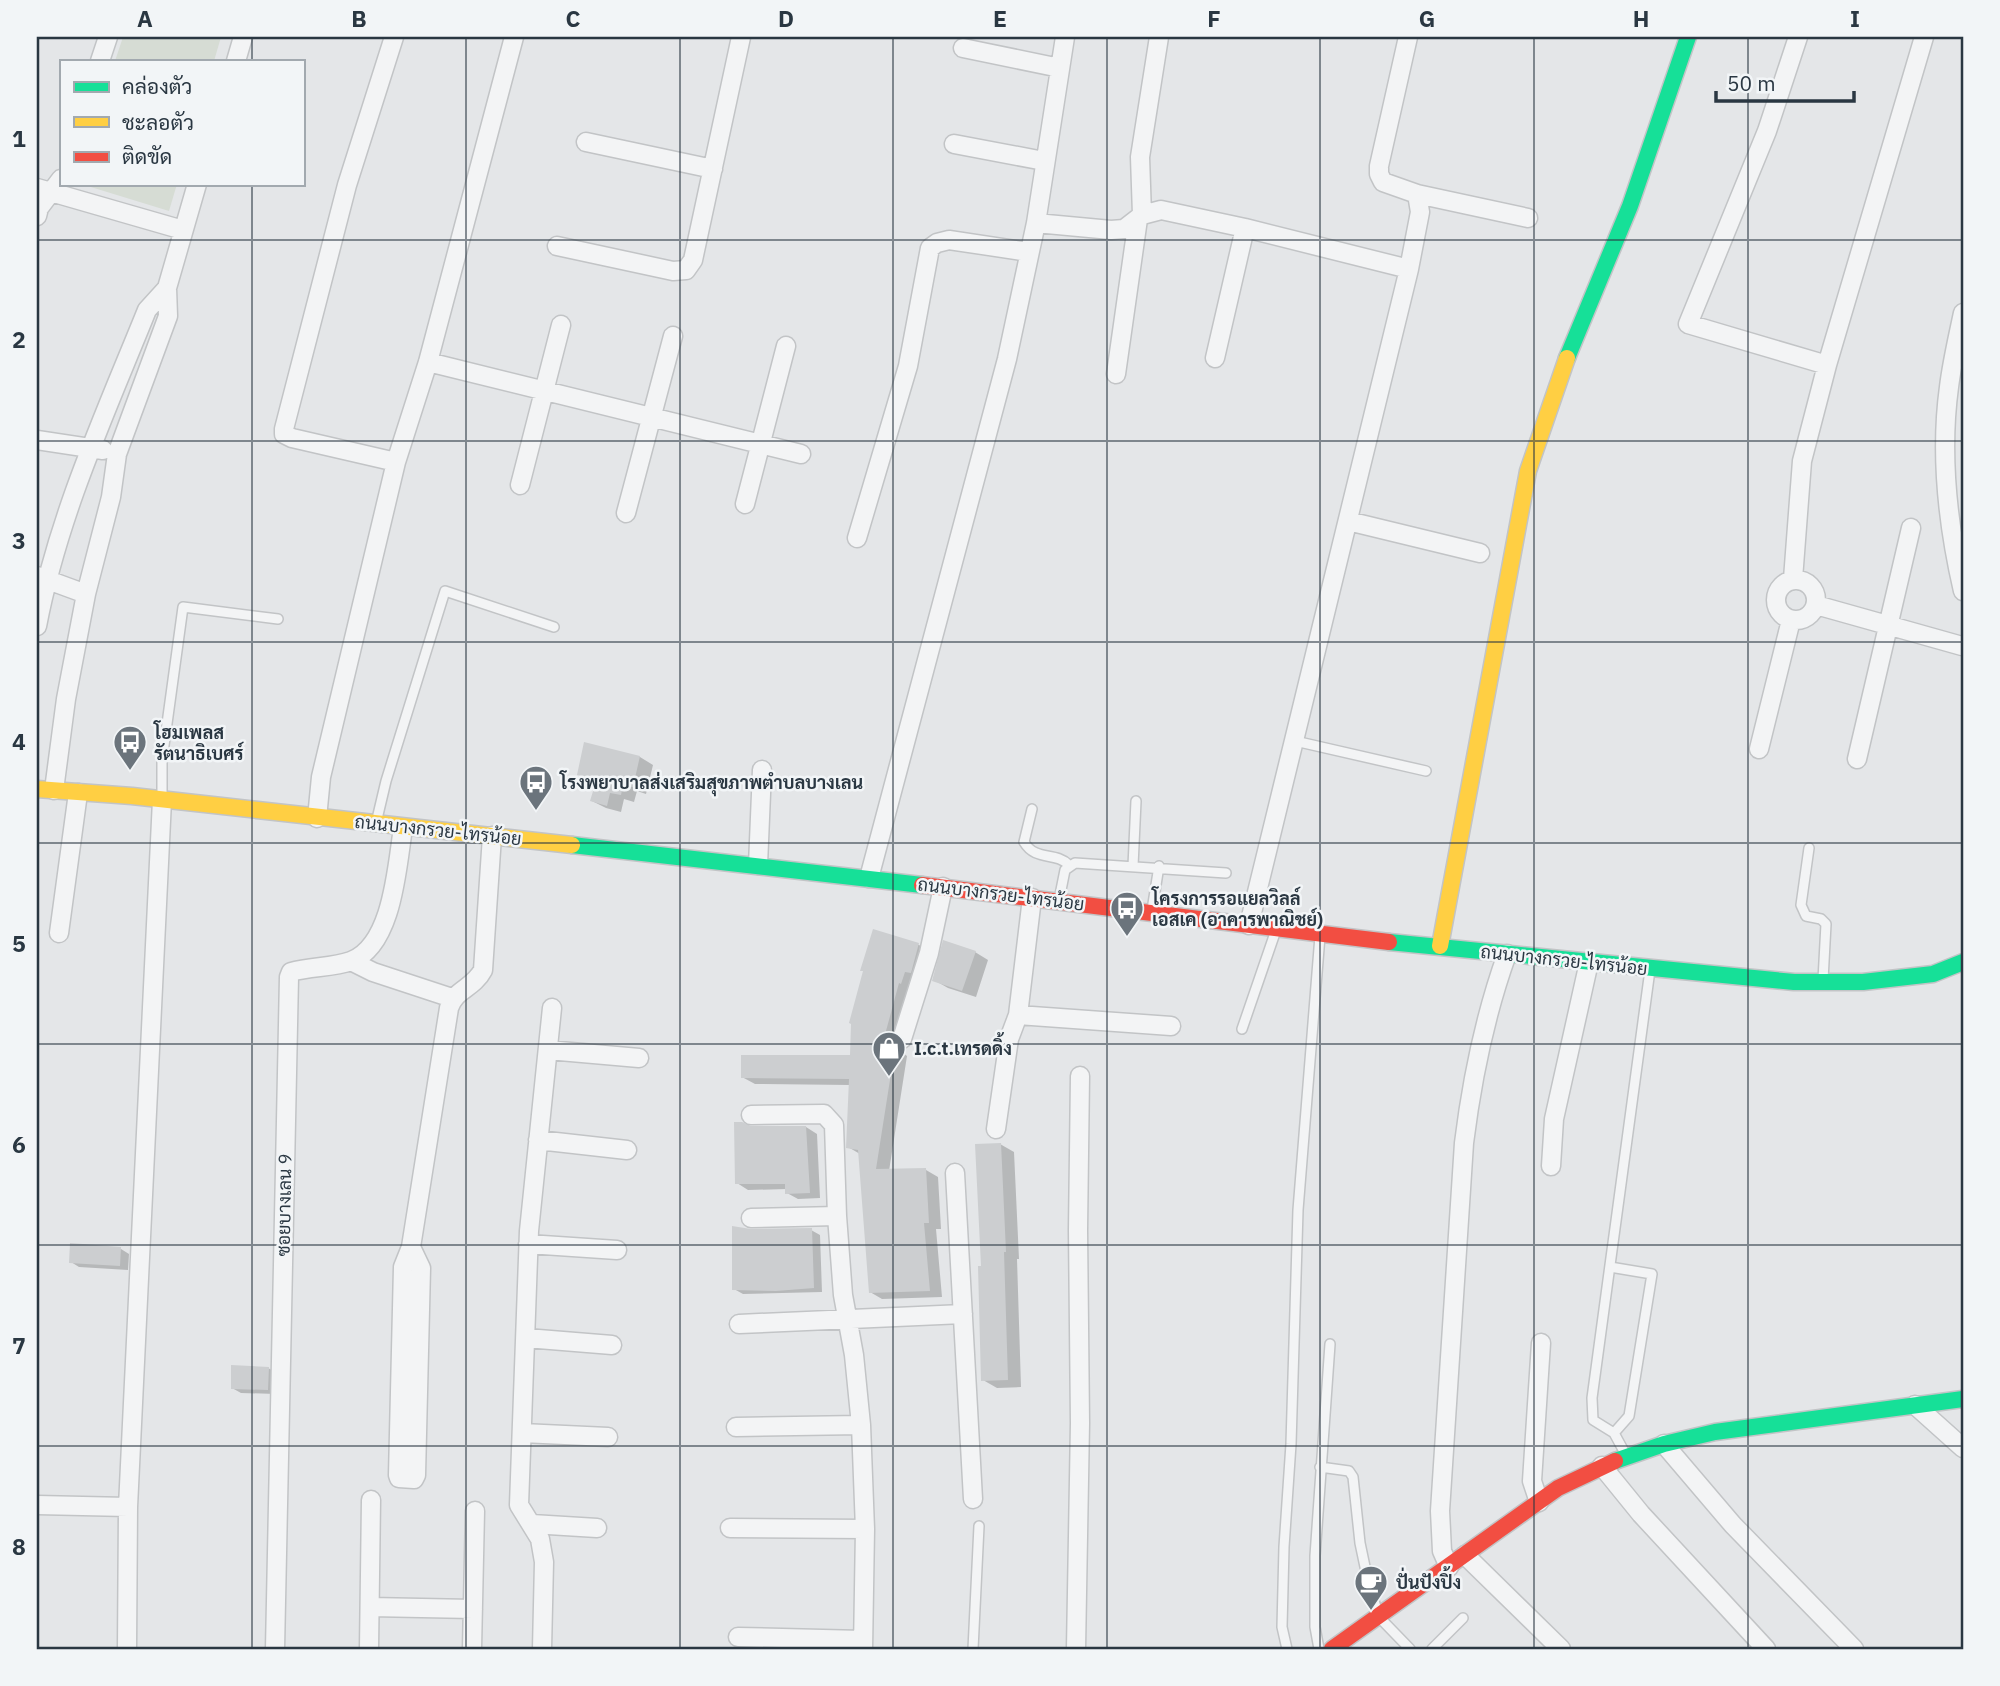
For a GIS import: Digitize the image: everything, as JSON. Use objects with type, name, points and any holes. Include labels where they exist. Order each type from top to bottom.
[{"type":"main road","points":[[1440,946],[1528,471],[1573,338],[1634,194],[1688,37]]},
{"type":"main road","name":"ถนนบางกรวย-ไทรน้อย","points":[[45,790],[162,800],[758,865],[1320,935],[1794,982],[1863,982],[1933,974],[1963,962]]},
{"type":"main road","points":[[1332,1649],[1558,1488],[1602,1466],[1664,1444],[1715,1432],[1963,1399]]},
{"type":"street","points":[[100,60],[108,37]]},
{"type":"street","points":[[236,60],[243,37]]},
{"type":"street","points":[[394,37],[347,185],[284,434],[396,462]]},
{"type":"street","points":[[317,818],[321,777],[396,462],[428,362],[514,37]]},
{"type":"street","points":[[557,246],[673,271],[686,270],[693,260],[741,37]]},
{"type":"street","points":[[869,878],[1007,359],[1036,223],[1065,37]]},
{"type":"street","points":[[1116,374],[1140,217],[1140,157],[1159,37]]},
{"type":"street","points":[[1408,37],[1379,166],[1383,182],[1417,194],[1528,218]]},
{"type":"street","points":[[1798,37],[1767,131],[1688,324],[1827,365]]},
{"type":"street","points":[[1793,579],[1802,461],[1827,365],[1924,37]]},
{"type":"street","points":[[963,48],[1060,68]]},
{"type":"street","points":[[586,142],[713,169]]},
{"type":"street","points":[[954,144],[1044,161]]},
{"type":"street","points":[[37,216],[50,186],[183,230]]},
{"type":"street","points":[[45,790],[86,594],[111,497],[117,454],[168,316],[167,288],[196,186]]},
{"type":"street","points":[[1249,925],[1409,269],[1420,212],[1417,194]]},
{"type":"street","points":[[1036,223],[1124,229],[1140,217],[1161,210],[1409,269]]},
{"type":"street","points":[[1215,358],[1245,228]]},
{"type":"street","points":[[857,538],[908,366],[930,248],[949,240],[1029,252]]},
{"type":"street","points":[[37,626],[41,577],[74,489],[147,310],[167,288]]},
{"type":"street","points":[[1963,313],[1948,387],[1946,473],[1958,528],[1955,555],[1963,591]]},
{"type":"street","points":[[520,485],[561,325]]},
{"type":"street","points":[[626,513],[673,337]]},
{"type":"street","points":[[745,504],[786,345]]},
{"type":"street","points":[[428,362],[801,454]]},
{"type":"street","points":[[37,440],[92,447],[117,454]]},
{"type":"street","points":[[1348,521],[1480,553]]},
{"type":"street","points":[[1857,759],[1911,528]]},
{"type":"street","points":[[41,577],[86,594]]},
{"type":"street","points":[[1793,579],[1808,583],[1814,589],[1816,605],[1806,618],[1791,620],[1778,610],[1776,595],[1779,587],[1793,579]]},
{"type":"street","points":[[1816,605],[1963,650]]},
{"type":"street","points":[[1759,749],[1791,620]]},
{"type":"street","points":[[758,865],[762,769]]},
{"type":"street","points":[[59,933],[78,793]]},
{"type":"street","points":[[127,1649],[128,1507],[162,800]]},
{"type":"street","points":[[351,961],[362,955],[380,932],[391,899],[403,828]]},
{"type":"street","points":[[411,1247],[421,1268],[416,1475],[414,1479],[403,1479],[398,1475],[403,1267],[411,1247],[430,1118],[452,998],[477,982],[483,970],[492,836]]},
{"type":"street","points":[[902,1039],[929,953],[943,887]]},
{"type":"street","points":[[996,1129],[1009,1039],[1018,1015],[1032,898]]},
{"type":"street","points":[[1449,1567],[1442,1550],[1440,1511],[1464,1143],[1469,1101],[1489,1006],[1507,954]]},
{"type":"street","points":[[351,961],[373,972],[452,998]]},
{"type":"street","name":"ซอยบางเลน 9","points":[[275,1649],[289,977],[291,972],[300,969],[351,961]]},
{"type":"street","points":[[1551,1166],[1554,1119],[1589,962]]},
{"type":"street","points":[[542,1649],[544,1562],[540,1539],[519,1505],[528,1244],[552,1009]]},
{"type":"street","points":[[1018,1015],[1171,1026]]},
{"type":"street","points":[[548,1049],[639,1058]]},
{"type":"street","points":[[1076,1649],[1080,1423],[1077,1230],[1080,1076]]},
{"type":"street","points":[[738,1637],[863,1645],[865,1529],[861,1425],[854,1354],[843,1295],[834,1125],[824,1114],[751,1115]]},
{"type":"street","points":[[538,1140],[627,1150]]},
{"type":"street","points":[[955,1173],[973,1499]]},
{"type":"street","points":[[751,1218],[837,1216]]},
{"type":"street","points":[[528,1244],[617,1250]]},
{"type":"street","points":[[739,1324],[963,1314]]},
{"type":"street","points":[[526,1338],[612,1345]]},
{"type":"street","points":[[1539,1502],[1532,1481],[1541,1343]]},
{"type":"street","points":[[1915,1405],[1963,1448]]},
{"type":"street","points":[[736,1427],[861,1425]]},
{"type":"street","points":[[522,1433],[608,1437]]},
{"type":"street","points":[[1664,1444],[1733,1525],[1854,1649]]},
{"type":"street","points":[[1602,1466],[1641,1514],[1766,1649]]},
{"type":"street","points":[[369,1649],[371,1500]]},
{"type":"street","points":[[37,1505],[128,1507]]},
{"type":"street","points":[[472,1649],[475,1511]]},
{"type":"street","points":[[532,1524],[597,1528]]},
{"type":"street","points":[[730,1528],[865,1529]]},
{"type":"street","points":[[1465,1555],[1560,1649]]},
{"type":"street","points":[[370,1607],[473,1609]]},
{"type":"lane","points":[[376,824],[386,781],[445,591],[554,627]]},
{"type":"lane","points":[[162,800],[162,761],[183,607],[278,619]]},
{"type":"lane","points":[[1295,741],[1426,771]]},
{"type":"lane","points":[[1133,866],[1136,802]]},
{"type":"lane","points":[[1032,810],[1024,842],[1032,852],[1063,859],[1069,865]]},
{"type":"lane","points":[[1808,848],[1801,905],[1805,916],[1821,919],[1826,924],[1822,982]]},
{"type":"lane","points":[[1059,901],[1065,870],[1075,863],[1159,866],[1226,873]]},
{"type":"lane","points":[[1151,913],[1159,866]]},
{"type":"lane","points":[[1242,1029],[1277,928]]},
{"type":"lane","points":[[1287,1649],[1282,1627],[1284,1546],[1298,1210],[1320,935]]},
{"type":"lane","points":[[1627,1457],[1614,1433],[1593,1420],[1592,1398],[1650,968]]},
{"type":"lane","points":[[1610,1267],[1652,1273],[1629,1416],[1614,1433]]},
{"type":"lane","points":[[1319,1649],[1315,1627],[1314,1590],[1330,1344]]},
{"type":"lane","points":[[1320,1467],[1349,1471],[1353,1477],[1360,1543],[1379,1617],[1410,1649]]},
{"type":"lane","points":[[973,1649],[979,1526]]},
{"type":"lane","points":[[1432,1649],[1464,1618]]},
{"type":"shaded area","points":[[123,37],[221,37],[214,60],[115,60]]},
{"type":"shaded area","points":[[88,186],[176,186],[169,211]]},
{"type":"building","points":[[584,742],[640,756],[633,787],[623,785],[621,795],[610,793],[607,806],[590,801],[594,788],[585,786],[587,777],[577,775]]},
{"type":"building","points":[[873,929],[919,943],[911,973],[905,972],[901,984],[899,983],[883,1042],[891,1042],[895,1048],[876,1169],[926,1168],[929,1223],[924,1223],[930,1291],[869,1293],[858,1150],[846,1148],[849,1079],[741,1078],[741,1055],[850,1055],[849,1023],[863,971],[860,971]]},
{"type":"building","points":[[943,940],[976,951],[962,991],[932,981]]},
{"type":"building","points":[[734,1122],[751,1126],[806,1126],[810,1193],[785,1194],[785,1184],[735,1184]]},
{"type":"building","points":[[1001,1143],[1008,1380],[981,1381],[978,1266],[981,1266],[975,1144]]},
{"type":"building","points":[[732,1226],[751,1229],[812,1228],[814,1288],[732,1290]]},
{"type":"building","points":[[70,1243],[121,1247],[120,1266],[69,1263]]},
{"type":"building","points":[[231,1365],[269,1367],[268,1390],[231,1389]]},
{"type":"traffic: fast","points":[[1567,358],[1630,206],[1688,37]]},
{"type":"traffic: fast","points":[[572,845],[922,885]]},
{"type":"traffic: fast","points":[[1389,942],[1794,982],[1863,982],[1933,974],[1963,962]]},
{"type":"traffic: fast","points":[[1615,1461],[1664,1444],[1715,1432],[1963,1399]]},
{"type":"traffic: slow","points":[[1440,946],[1528,471],[1567,358]]},
{"type":"traffic: slow","points":[[37,789],[132,796],[572,845]]},
{"type":"traffic: jam","points":[[922,885],[1389,942]]},
{"type":"traffic: jam","points":[[1332,1649],[1558,1488],[1615,1461]]},
{"type":"place","name":"โฮมเพลส รัตนาธิเบศร์","points":[[130,772]]},
{"type":"place","name":"โรงพยาบาลส่งเสริมสุขภาพตำบลบางเลน","points":[[536,812]]},
{"type":"place","name":"โครงการรอแยลวิลล์ เอสเค (อาคารพาณิชย์)","points":[[1127,938]]},
{"type":"place","name":"I.c.t.เทรดดิ้ง","points":[[889,1078]]},
{"type":"place","name":"ปั่นปังปิ้ง","points":[[1371,1612]]}]
